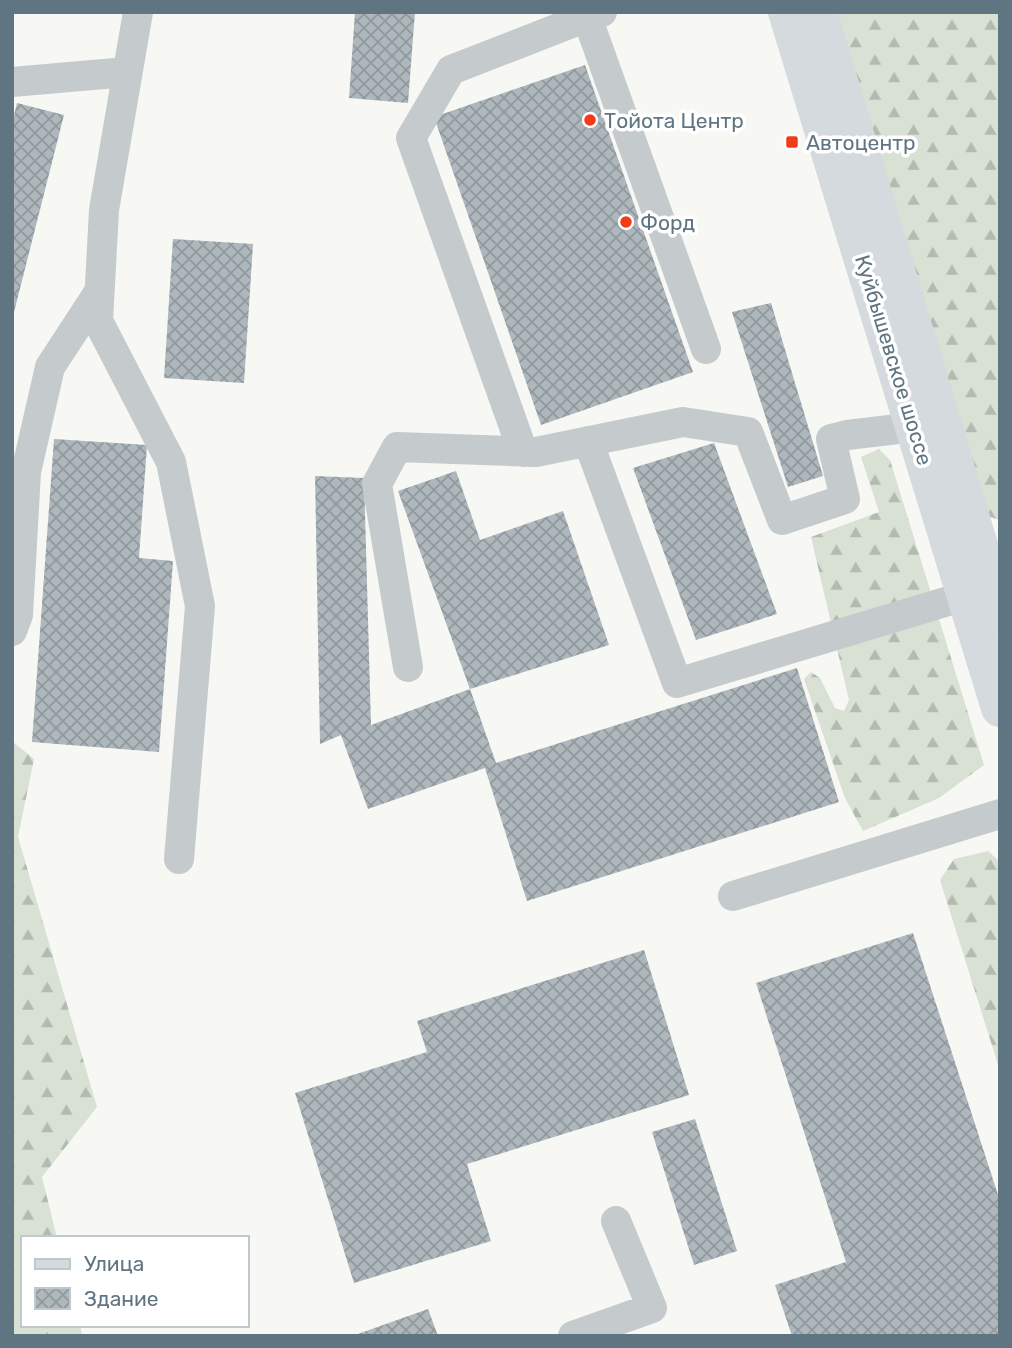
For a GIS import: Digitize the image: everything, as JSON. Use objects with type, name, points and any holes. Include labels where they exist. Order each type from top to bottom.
[{"type":"main road","name":"Куйбышевское шоссе","points":[[787,12],[915,427],[989,597]]},
{"type":"main road","name":"Куйбышевское шоссе","points":[[818,12],[989,597],[1000,708]]},
{"type":"lane","points":[[138,12],[104,210],[98,321],[171,463],[201,606],[179,859]]},
{"type":"lane","points":[[523,452],[411,138],[451,70],[594,15],[706,349]]},
{"type":"lane","points":[[12,82],[127,72]]},
{"type":"lane","points":[[12,631],[18,615],[26,472],[50,367],[99,292]]},
{"type":"lane","points":[[408,667],[377,484],[397,447],[536,452],[683,422],[748,432],[782,520],[845,499],[831,439],[915,427]]},
{"type":"lane","points":[[588,442],[677,683],[989,597]]},
{"type":"lane","points":[[733,896],[1000,814]]},
{"type":"lane","points":[[573,1336],[652,1308],[616,1221]]},
{"type":"green space","points":[[834,12],[1000,12],[1000,520],[987,516]]},
{"type":"green space","points":[[879,449],[890,460],[984,765],[939,798],[863,831],[845,798],[804,679],[811,672],[820,678],[835,708],[844,711],[849,700],[811,537],[879,512],[861,457]]},
{"type":"green space","points":[[12,741],[34,759],[18,837],[97,1107],[42,1177],[57,1236],[21,1236],[21,1327],[80,1327],[82,1336],[12,1336]]},
{"type":"green space","points":[[988,851],[1000,862],[1000,1071],[940,880],[954,859]]},
{"type":"building","points":[[355,12],[415,12],[408,103],[349,98]]},
{"type":"building","points":[[585,65],[693,372],[541,425],[434,117]]},
{"type":"building","points":[[17,103],[64,115],[13,316],[12,124]]},
{"type":"building","points":[[173,239],[253,244],[244,383],[164,378]]},
{"type":"building","points":[[771,303],[823,476],[788,487],[732,312]]},
{"type":"building","points":[[54,439],[147,445],[139,558],[173,561],[159,752],[32,742]]},
{"type":"building","points":[[714,443],[777,614],[696,640],[633,468]]},
{"type":"building","points":[[456,471],[480,540],[563,511],[609,645],[470,689],[398,491]]},
{"type":"building","points":[[315,476],[364,478],[371,725],[470,689],[496,763],[797,668],[839,802],[527,901],[485,768],[368,809],[341,735],[320,744]]},
{"type":"building","points":[[913,933],[1000,1201],[1000,1336],[792,1336],[775,1285],[846,1262],[756,983]]},
{"type":"building","points":[[644,950],[689,1095],[467,1164],[491,1241],[354,1283],[295,1093],[427,1052],[417,1021]]},
{"type":"building","points":[[695,1119],[737,1251],[694,1265],[652,1132]]},
{"type":"building","points":[[428,1309],[438,1336],[355,1336],[355,1335]]},
{"type":"place","name":"Тойота Центр","points":[[590,120]]},
{"type":"place","name":"Автоцентр","points":[[792,142]]},
{"type":"place","name":"Форд","points":[[626,222]]}]
